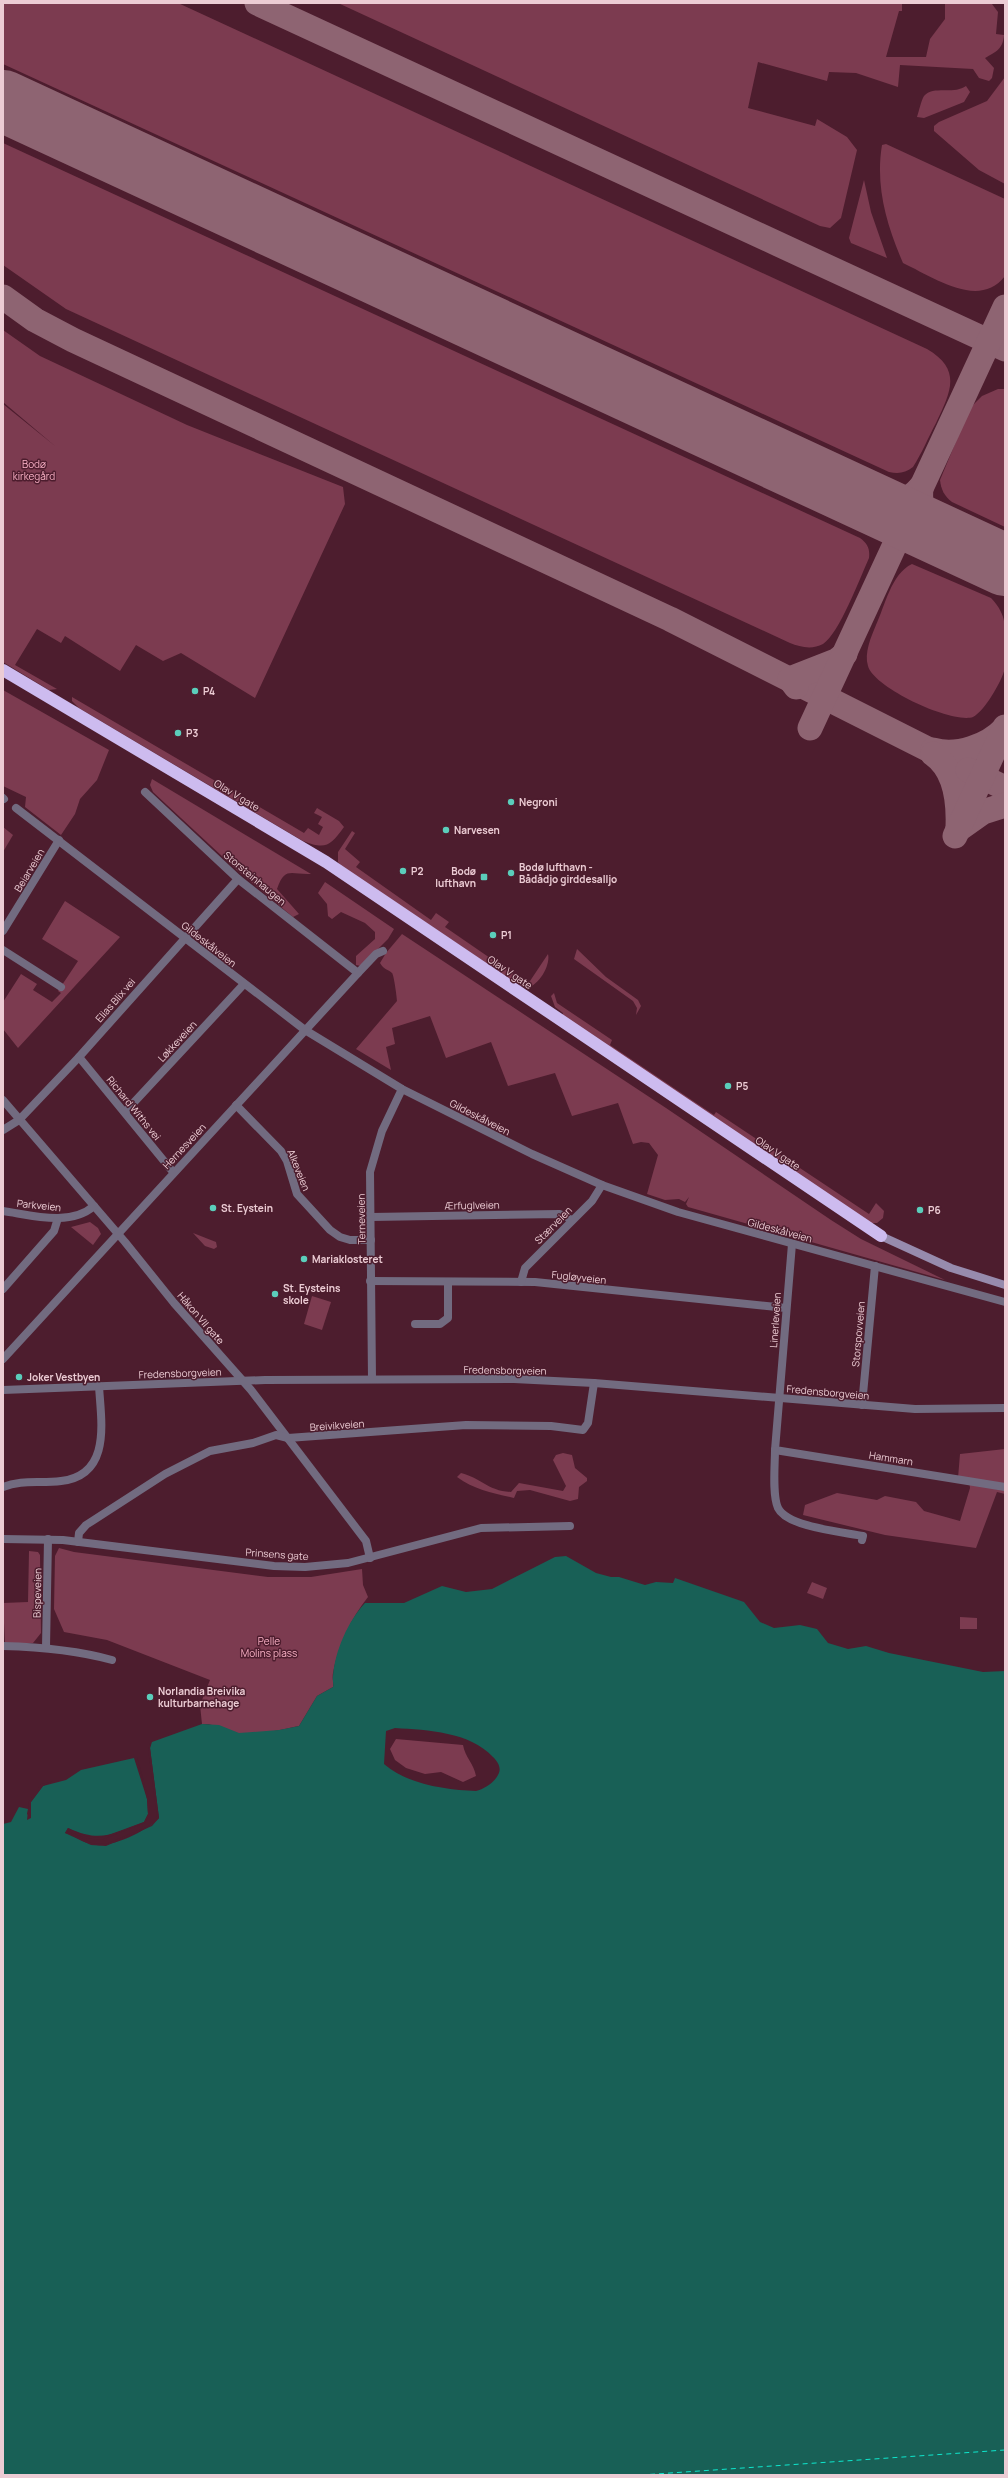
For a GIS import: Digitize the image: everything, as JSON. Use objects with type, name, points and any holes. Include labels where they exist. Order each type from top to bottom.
[{"type":"highway","name":"Olav V gate","points":[[3,670],[326,862],[881,1236]]},
{"type":"street","name":"Storsteinhaugen","points":[[145,792],[238,879],[358,973]]},
{"type":"street","name":"Gildeskålveien","points":[[16,808],[305,1030],[402,1089],[532,1154],[602,1185],[678,1212],[1005,1302]]},
{"type":"street","name":"Beiarveien","points":[[3,931],[59,840]]},
{"type":"street","name":"Elias Blix vei","points":[[3,1130],[19,1120],[79,1057],[184,937],[238,879]]},
{"type":"street","points":[[3,950],[61,987]]},
{"type":"street","name":"Hernesveien","points":[[3,1359],[173,1172],[358,973],[376,954],[383,951]]},
{"type":"street","name":"Løkkeveien","points":[[125,1112],[244,984]]},
{"type":"street","name":"Richard Withs vei","points":[[79,1057],[173,1172]]},
{"type":"street","name":"Terneveien","points":[[372,1379],[370,1172],[373,1155],[402,1089]]},
{"type":"street","name":"Håkon VII gate","points":[[3,1100],[243,1382],[288,1438],[366,1541],[370,1558]]},
{"type":"street","name":"Alkeveien","points":[[236,1105],[281,1151],[287,1161],[297,1194],[330,1230],[340,1237],[350,1240],[371,1240]]},
{"type":"street","name":"Stærveien","points":[[521,1282],[525,1268],[592,1201],[602,1185]]},
{"type":"street","name":"Parkveien","points":[[3,1211],[58,1218],[88,1211],[94,1206]]},
{"type":"street","name":"Ærfuglveien","points":[[371,1218],[560,1214],[572,1220]]},
{"type":"street","points":[[3,1289],[54,1231],[58,1218]]},
{"type":"street","name":"Olav V gate","points":[[881,1236],[951,1268],[1005,1285]]},
{"type":"street","name":"Linerleveien","points":[[779,1398],[792,1244]]},
{"type":"street","name":"Storspovveien","points":[[862,1405],[875,1266]]},
{"type":"street","name":"Fugløyveien","points":[[370,1281],[521,1282],[786,1308]]},
{"type":"street","points":[[414,1324],[440,1324],[448,1318],[448,1282]]},
{"type":"street","name":"Fredensborgveien","points":[[3,1390],[372,1379],[514,1379],[594,1383],[915,1409],[1005,1408]]},
{"type":"street","name":"Breivikveien","points":[[78,1542],[79,1533],[86,1525],[192,1459],[210,1451],[253,1443],[276,1435],[288,1438],[466,1425],[551,1426],[583,1430],[588,1423],[594,1383]]},
{"type":"street","points":[[3,1486],[27,1482],[60,1482],[71,1479],[90,1466],[96,1458],[101,1440],[99,1386]]},
{"type":"street","points":[[779,1398],[775,1450],[776,1502],[783,1514],[794,1521],[863,1536],[862,1540]]},
{"type":"street","name":"Hammarn","points":[[775,1450],[1005,1487]]},
{"type":"street","name":"Prinsens gate","points":[[3,1539],[48,1539],[274,1566],[305,1567],[370,1558],[481,1528],[570,1526]]},
{"type":"street","name":"Bispeveien","points":[[46,1647],[48,1539]]},
{"type":"street","points":[[3,1646],[46,1647],[87,1653],[112,1660]]},
{"type":"green space","points":[[3,3],[178,3],[927,349],[946,365],[950,383],[946,402],[913,467],[907,471],[896,473],[889,472],[3,64]]},
{"type":"green space","points":[[338,3],[902,3],[902,11],[899,11],[886,57],[926,57],[930,39],[945,19],[945,3],[987,3],[992,4],[998,12],[996,34],[1004,35],[1002,44],[996,52],[985,58],[994,68],[992,78],[989,81],[979,78],[973,69],[900,65],[898,87],[856,73],[829,72],[827,81],[758,62],[748,108],[815,126],[817,119],[847,137],[857,150],[841,218],[830,228],[820,226]]},
{"type":"green space","points":[[1005,77],[1005,184],[979,170],[934,131],[934,126],[939,122],[987,101]]},
{"type":"green space","points":[[966,86],[970,92],[964,102],[924,118],[917,117],[923,98],[928,93],[938,90],[956,90]]},
{"type":"green space","points":[[3,143],[860,538],[868,547],[869,558],[849,605],[836,629],[823,644],[819,646],[806,647],[790,643],[66,309],[3,265]]},
{"type":"green space","points":[[886,144],[1005,199],[1005,276],[994,286],[982,290],[969,291],[956,288],[903,263],[887,220],[881,191],[880,161],[882,145]]},
{"type":"green space","points":[[864,180],[871,212],[887,258],[851,243],[849,238]]},
{"type":"green space","name":"Bodø kirkegård","points":[[3,330],[40,356],[187,425],[343,487],[345,504],[255,698],[181,653],[163,661],[136,645],[120,671],[65,636],[61,643],[37,629],[15,665],[57,689],[49,690],[3,662],[3,404],[55,446],[3,402]]},
{"type":"green space","points":[[998,389],[1005,389],[1005,527],[952,502],[943,492],[940,480],[970,408],[982,396]]},
{"type":"green space","points":[[912,564],[991,598],[1003,617],[1005,636],[1004,672],[988,702],[973,717],[963,718],[932,710],[898,694],[873,675],[868,666],[867,656],[869,645],[890,591],[899,575]]},
{"type":"green space","points":[[3,690],[109,750],[97,780],[80,799],[75,814],[61,835],[25,807],[26,797],[3,786]]},
{"type":"green space","points":[[72,697],[304,833],[308,828],[319,835],[323,827],[318,824],[322,817],[314,813],[317,808],[339,821],[344,827],[331,842],[322,846],[303,841],[79,708],[72,701]]},
{"type":"green space","points":[[152,779],[311,874],[286,874],[277,889],[299,914],[293,917],[237,870],[153,792],[150,785]]},
{"type":"green space","points":[[3,827],[13,835],[3,852]]},
{"type":"green space","points":[[352,831],[355,833],[345,849],[360,862],[356,867],[431,920],[436,913],[449,922],[445,927],[528,984],[548,954],[547,965],[542,976],[534,985],[524,988],[341,866],[338,862],[338,852]]},
{"type":"green space","points":[[325,882],[394,929],[388,939],[361,966],[356,965],[356,956],[375,939],[375,932],[365,923],[341,912],[332,919],[328,916],[327,904],[318,893]]},
{"type":"green space","points":[[65,901],[120,937],[18,1048],[3,1029],[3,1002],[21,974],[37,984],[33,990],[52,1002],[61,993],[58,991],[78,961],[42,939]]},
{"type":"green space","points":[[402,934],[666,1108],[831,1220],[861,1239],[945,1280],[688,1207],[686,1204],[689,1197],[685,1202],[679,1199],[665,1200],[647,1194],[658,1155],[649,1143],[641,1142],[633,1144],[618,1103],[572,1116],[555,1073],[508,1086],[491,1042],[446,1058],[430,1016],[392,1028],[395,1044],[386,1047],[391,1070],[356,1049],[397,1001],[393,975],[380,963],[386,953]]},
{"type":"green space","points":[[577,949],[606,977],[638,1000],[641,1006],[636,1015],[637,1008],[633,1001],[574,959]]},
{"type":"green space","points":[[554,993],[557,1003],[612,1040],[610,1045],[714,1115],[716,1112],[869,1214],[876,1203],[884,1211],[883,1218],[877,1223],[868,1223],[562,1016],[563,1013],[555,1007],[551,996]]},
{"type":"green space","points":[[90,1222],[98,1228],[101,1234],[93,1245],[71,1227]]},
{"type":"green space","points":[[193,1233],[216,1242],[217,1247],[214,1249],[205,1246]]},
{"type":"green space","points":[[312,1296],[331,1302],[322,1330],[304,1324]]},
{"type":"green space","points":[[1005,1449],[1005,1494],[997,1492],[976,1548],[885,1535],[803,1515],[805,1505],[837,1493],[877,1500],[885,1496],[916,1502],[924,1511],[960,1521],[970,1488],[969,1481],[958,1478],[960,1454]]},
{"type":"green space","points":[[563,1453],[572,1455],[575,1468],[587,1478],[587,1481],[579,1487],[578,1499],[570,1501],[530,1490],[517,1491],[514,1498],[477,1488],[457,1477],[461,1473],[468,1475],[490,1487],[503,1491],[511,1492],[519,1483],[563,1491],[566,1486],[553,1460],[556,1455]]},
{"type":"green space","name":"Pelle Molins plass","points":[[59,1548],[74,1552],[268,1577],[311,1577],[362,1569],[363,1585],[368,1597],[351,1623],[338,1653],[333,1673],[333,1687],[317,1696],[299,1726],[260,1733],[237,1733],[216,1726],[202,1724],[200,1705],[210,1680],[107,1640],[64,1632],[54,1609],[55,1556]]},
{"type":"green space","points":[[29,1551],[38,1552],[40,1555],[41,1633],[33,1643],[5,1643],[3,1603],[28,1602]]},
{"type":"green space","points":[[812,1582],[827,1588],[823,1599],[807,1593]]},
{"type":"green space","points":[[960,1617],[977,1618],[977,1629],[960,1629]]},
{"type":"green space","points":[[396,1739],[463,1745],[476,1776],[463,1782],[441,1772],[425,1774],[406,1768],[395,1760],[390,1749]]},
{"type":"shaded area","points":[[566,1556],[596,1573],[611,1577],[619,1577],[645,1585],[656,1582],[673,1583],[675,1578],[744,1602],[760,1622],[774,1628],[800,1625],[817,1629],[828,1643],[848,1649],[866,1646],[889,1653],[983,1672],[1005,1671],[1005,2475],[3,2475],[3,1824],[11,1822],[19,1807],[28,1809],[27,1814],[31,1818],[31,1802],[43,1786],[66,1780],[81,1770],[134,1758],[147,1799],[148,1814],[144,1822],[106,1835],[89,1835],[79,1833],[68,1828],[65,1833],[87,1843],[99,1845],[117,1842],[137,1834],[159,1818],[150,1748],[152,1742],[202,1724],[219,1725],[239,1733],[279,1730],[299,1726],[317,1696],[333,1687],[334,1666],[343,1637],[353,1618],[365,1603],[404,1603],[442,1586],[466,1592],[492,1589],[555,1557]],"holes":[[[395,1728],[434,1731],[461,1737],[473,1742],[493,1757],[499,1765],[498,1775],[494,1781],[476,1791],[427,1785],[403,1777],[384,1764],[386,1731]]]},
{"type":"pier","points":[[151,1741],[150,1748],[159,1818],[152,1826],[106,1846],[91,1845],[65,1833],[68,1828],[85,1836],[100,1838],[144,1822],[148,1814],[147,1799],[137,1757],[149,1799],[150,1814],[145,1823],[101,1840],[85,1838],[68,1831],[67,1832],[92,1843],[106,1844],[151,1825],[157,1818],[148,1749]]},
{"type":"pier","points":[[53,1781],[43,1786],[31,1802],[31,1818],[27,1820],[29,1801],[41,1784]]},
{"type":"ferry route","points":[[641,2475],[1005,2450]]},
{"type":"taxiway","points":[[257,3],[1005,349]]},
{"type":"taxiway","points":[[3,297],[35,320],[73,340],[670,619],[983,777]]},
{"type":"taxiway","points":[[810,728],[1005,307]]},
{"type":"taxiway","points":[[921,487],[921,502],[924,515],[931,526],[943,536]]},
{"type":"taxiway","points":[[869,502],[884,505],[898,503],[910,497],[921,487]]},
{"type":"taxiway","points":[[796,687],[790,679],[836,661],[845,654]]},
{"type":"taxiway","points":[[955,836],[1005,727]]},
{"type":"taxiway","points":[[933,750],[952,752],[972,748],[990,740],[1005,728]]},
{"type":"taxiway","points":[[933,754],[947,768],[951,777],[957,797],[958,827]]},
{"type":"taxiway","points":[[968,770],[1005,788]]},
{"type":"taxiway","points":[[959,829],[983,812],[1005,805]]},
{"type":"runway","points":[[3,101],[1005,565]]},
{"type":"place","name":"P4","points":[[195,691]]},
{"type":"place","name":"P3","points":[[178,733]]},
{"type":"place","name":"Negroni","points":[[511,802]]},
{"type":"place","name":"Narvesen","points":[[446,830]]},
{"type":"place","name":"P2","points":[[403,871]]},
{"type":"place","name":"Bodø lufthavn - Bådådjo girddesalljo","points":[[511,873]]},
{"type":"place","name":"Bodø lufthavn","points":[[484,877]]},
{"type":"place","name":"P1","points":[[493,935]]},
{"type":"place","name":"P5","points":[[728,1086]]},
{"type":"place","name":"St. Eystein","points":[[213,1208]]},
{"type":"place","name":"P6","points":[[920,1210]]},
{"type":"place","name":"Mariaklosteret","points":[[304,1259]]},
{"type":"place","name":"St. Eysteins skole","points":[[275,1294]]},
{"type":"place","name":"Joker Vestbyen","points":[[19,1377]]},
{"type":"place","name":"Norlandia Breivika kulturbarnehage","points":[[150,1697]]}]
